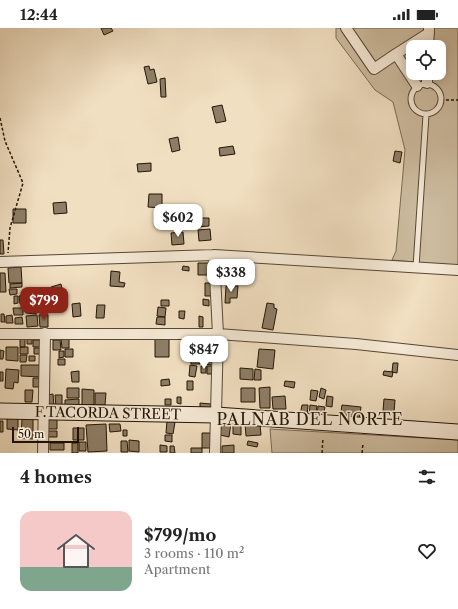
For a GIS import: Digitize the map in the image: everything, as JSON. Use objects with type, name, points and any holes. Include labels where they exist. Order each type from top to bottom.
[{"type":"street","points":[[346,28],[374,69],[429,31]]},
{"type":"street","points":[[396,54],[422,85],[424,80]]},
{"type":"street","points":[[214,255],[218,334],[215,453]]},
{"type":"street","points":[[4,261],[214,255],[458,270]]},
{"type":"street","points":[[43,453],[45,333]]},
{"type":"street","points":[[0,334],[218,334],[356,344],[458,355]]},
{"type":"street","name":"F.TACORDA STREET","points":[[0,411],[216,415],[458,432]]},
{"type":"lane","points":[[422,85],[432,85],[440,92],[441,100],[439,108],[436,112],[426,115],[416,111],[411,103],[411,94],[422,85]]},
{"type":"lane","points":[[416,267],[426,115]]},
{"type":"path","points":[[441,100],[458,100]]},
{"type":"path","points":[[0,118],[5,141],[23,183],[10,228],[4,261]]},
{"type":"path","points":[[322,453],[323,438]]},
{"type":"path","points":[[362,453],[363,443]]},
{"type":"shaded area","points":[[336,28],[458,28],[458,266],[392,260],[396,251],[405,150],[393,102],[375,90],[336,38]]},
{"type":"shaded area","points":[[270,429],[458,440],[458,453],[272,453]]},
{"type":"building","points":[[101,28],[111,28],[113,31],[104,35]]},
{"type":"building","points":[[149,66],[150,70],[154,69],[157,82],[148,84],[144,67]]},
{"type":"building","points":[[165,78],[166,97],[161,97],[160,79]]},
{"type":"building","points":[[222,105],[226,121],[216,123],[212,107]]},
{"type":"building","points":[[178,137],[180,150],[172,152],[169,139]]},
{"type":"building","points":[[233,146],[235,154],[220,156],[219,148]]},
{"type":"building","points":[[395,151],[402,152],[400,163],[393,161]]},
{"type":"building","points":[[151,163],[151,171],[138,172],[137,164]]},
{"type":"building","points":[[149,194],[162,194],[162,208],[148,207]]},
{"type":"building","points":[[66,202],[67,213],[54,214],[53,203]]},
{"type":"building","points":[[13,209],[26,209],[26,223],[13,223]]},
{"type":"building","points":[[170,213],[182,213],[182,223],[170,223]]},
{"type":"building","points":[[196,218],[209,218],[209,226],[197,227]]},
{"type":"building","points":[[210,229],[211,240],[199,241],[198,230]]},
{"type":"building","points":[[183,232],[184,244],[172,245],[171,233]]},
{"type":"building","points":[[0,240],[3,240],[4,254],[0,254]]},
{"type":"building","points":[[198,263],[211,263],[211,275],[198,275]]},
{"type":"building","points":[[183,266],[189,267],[189,271],[182,270]]},
{"type":"building","points":[[21,267],[22,283],[9,283],[8,268]]},
{"type":"building","points":[[111,271],[120,272],[119,282],[125,283],[124,287],[110,286]]},
{"type":"building","points":[[0,273],[5,273],[6,292],[0,292]]},
{"type":"building","points":[[22,283],[22,287],[10,288],[10,284]]},
{"type":"building","points":[[205,283],[214,283],[213,296],[205,296]]},
{"type":"building","points":[[61,284],[63,294],[53,296],[51,287]]},
{"type":"building","points":[[226,286],[238,286],[237,298],[230,298],[230,303],[225,303]]},
{"type":"building","points":[[9,289],[17,289],[17,294],[10,295]]},
{"type":"building","points":[[24,295],[24,304],[20,304],[19,296]]},
{"type":"building","points":[[14,296],[18,296],[18,303],[14,304]]},
{"type":"building","points":[[203,299],[209,300],[209,306],[203,305]]},
{"type":"building","points":[[161,300],[169,300],[169,306],[161,306]]},
{"type":"building","points":[[80,303],[81,316],[73,317],[72,304]]},
{"type":"building","points":[[267,303],[274,304],[274,308],[277,309],[273,330],[262,328]]},
{"type":"building","points":[[97,305],[105,305],[104,318],[96,318]]},
{"type":"building","points":[[158,307],[166,308],[165,317],[157,316]]},
{"type":"building","points":[[13,308],[23,308],[23,315],[14,315]]},
{"type":"building","points":[[26,308],[37,309],[36,314],[26,313]]},
{"type":"building","points":[[179,311],[185,311],[184,319],[179,318]]},
{"type":"building","points":[[1,314],[4,314],[5,322],[1,322]]},
{"type":"building","points":[[12,315],[13,323],[6,323],[6,316]]},
{"type":"building","points":[[37,315],[38,326],[27,327],[26,316]]},
{"type":"building","points":[[39,315],[48,315],[48,327],[40,327]]},
{"type":"building","points":[[199,316],[203,317],[203,327],[199,327]]},
{"type":"building","points":[[22,317],[23,324],[15,324],[15,318]]},
{"type":"building","points":[[157,317],[165,317],[165,325],[156,324]]},
{"type":"building","points":[[20,339],[25,339],[25,347],[20,347]]},
{"type":"building","points":[[27,339],[32,339],[32,344],[27,344]]},
{"type":"building","points":[[61,339],[69,339],[69,348],[62,348]]},
{"type":"building","points":[[155,339],[169,339],[169,357],[155,357]]},
{"type":"building","points":[[191,339],[196,339],[196,350],[190,349]]},
{"type":"building","points":[[33,340],[42,340],[42,347],[33,347]]},
{"type":"building","points":[[53,340],[60,340],[61,350],[53,350]]},
{"type":"building","points":[[6,347],[18,347],[18,361],[6,360]]},
{"type":"building","points":[[20,347],[28,347],[28,354],[20,354]]},
{"type":"building","points":[[34,348],[42,348],[42,354],[34,354]]},
{"type":"building","points":[[65,349],[73,349],[73,357],[65,357]]},
{"type":"building","points":[[259,349],[275,350],[273,369],[257,367]]},
{"type":"building","points":[[0,350],[4,351],[3,359],[0,359]]},
{"type":"building","points":[[59,351],[64,351],[64,357],[59,358]]},
{"type":"building","points":[[191,354],[200,354],[200,364],[191,364]]},
{"type":"building","points":[[20,355],[27,355],[26,362],[20,362]]},
{"type":"building","points":[[29,356],[35,356],[35,361],[29,361]]},
{"type":"building","points":[[203,356],[214,357],[213,365],[202,364]]},
{"type":"building","points":[[58,359],[65,359],[65,365],[58,365]]},
{"type":"building","points":[[393,363],[398,363],[397,373],[392,372]]},
{"type":"building","points":[[21,365],[41,365],[41,377],[21,376]]},
{"type":"building","points":[[190,365],[197,366],[195,377],[189,376]]},
{"type":"building","points":[[201,366],[206,366],[206,373],[201,373]]},
{"type":"building","points":[[207,366],[213,366],[213,374],[207,374]]},
{"type":"building","points":[[240,368],[253,369],[253,380],[240,379]]},
{"type":"building","points":[[6,369],[19,370],[18,383],[14,382],[13,389],[5,388]]},
{"type":"building","points":[[255,369],[261,370],[261,380],[254,380]]},
{"type":"building","points":[[79,371],[79,382],[72,382],[71,372]]},
{"type":"building","points":[[384,371],[393,372],[392,377],[383,375]]},
{"type":"building","points":[[0,372],[3,372],[3,381],[0,381]]},
{"type":"building","points":[[33,378],[43,378],[43,387],[33,387]]},
{"type":"building","points":[[169,379],[170,385],[161,386],[161,380]]},
{"type":"building","points":[[187,381],[193,381],[193,390],[187,390]]},
{"type":"building","points":[[285,381],[295,382],[294,388],[284,386]]},
{"type":"building","points":[[270,387],[270,408],[260,408],[259,388]]},
{"type":"building","points":[[67,388],[79,388],[79,398],[67,398]]},
{"type":"building","points":[[241,388],[255,388],[255,402],[241,402]]},
{"type":"building","points":[[321,388],[326,390],[324,399],[319,397]]},
{"type":"building","points":[[82,389],[94,390],[94,405],[82,405]]},
{"type":"building","points":[[25,390],[33,390],[32,402],[25,402]]},
{"type":"building","points":[[311,390],[318,391],[316,401],[310,400]]},
{"type":"building","points":[[95,393],[106,393],[105,405],[95,405]]},
{"type":"building","points":[[53,394],[54,406],[47,407],[47,395]]},
{"type":"building","points":[[55,395],[62,395],[62,406],[56,407]]},
{"type":"building","points":[[285,396],[286,409],[273,409],[272,397]]},
{"type":"building","points":[[327,396],[333,397],[332,407],[326,406]]},
{"type":"building","points":[[177,397],[181,397],[181,404],[177,403]]},
{"type":"building","points":[[79,399],[79,407],[65,408],[65,400]]},
{"type":"building","points":[[165,399],[171,399],[171,405],[165,405]]},
{"type":"building","points":[[384,399],[395,400],[394,412],[383,411]]},
{"type":"building","points":[[200,403],[211,404],[211,411],[200,408]]},
{"type":"building","points":[[302,405],[308,405],[307,416],[300,415]]},
{"type":"building","points":[[310,405],[317,406],[315,417],[309,416]]},
{"type":"building","points":[[342,405],[361,407],[359,420],[340,418]]},
{"type":"building","points":[[318,406],[325,407],[323,417],[317,416]]},
{"type":"building","points":[[7,417],[18,417],[18,430],[7,429]]},
{"type":"building","points":[[22,418],[33,419],[33,439],[21,438]]},
{"type":"building","points":[[48,418],[57,418],[57,429],[48,429]]},
{"type":"building","points":[[0,421],[3,421],[3,432],[0,432]]},
{"type":"building","points":[[167,421],[175,422],[173,434],[166,433]]},
{"type":"building","points":[[222,422],[231,423],[229,437],[220,435]]},
{"type":"building","points":[[106,424],[107,451],[88,452],[86,425]]},
{"type":"building","points":[[109,424],[120,424],[121,431],[110,432]]},
{"type":"building","points":[[245,424],[260,424],[261,435],[246,436]]},
{"type":"building","points":[[233,425],[241,426],[241,435],[233,434]]},
{"type":"building","points":[[73,428],[84,428],[84,440],[73,440]]},
{"type":"building","points":[[123,430],[127,430],[127,436],[123,436]]},
{"type":"building","points":[[47,431],[57,431],[57,437],[47,437]]},
{"type":"building","points":[[202,433],[212,433],[213,448],[202,448]]},
{"type":"building","points":[[165,435],[172,435],[172,442],[165,441]]},
{"type":"building","points":[[129,440],[139,441],[139,452],[129,451]]},
{"type":"building","points":[[121,441],[127,441],[128,452],[121,452]]},
{"type":"building","points":[[248,441],[258,443],[257,447],[247,445]]},
{"type":"building","points":[[79,442],[86,442],[86,451],[79,451]]},
{"type":"building","points":[[50,443],[64,443],[64,450],[50,450]]},
{"type":"building","points":[[72,443],[78,443],[78,453],[72,453]]},
{"type":"building","points":[[160,445],[167,446],[167,452],[160,452]]},
{"type":"building","points":[[234,445],[234,453],[222,453],[222,446]]},
{"type":"building","points":[[170,446],[174,446],[175,453],[170,453]]},
{"type":"building","points":[[191,448],[202,448],[202,453],[191,453]]},
{"type":"district","name":"PALNAB DEL NORTE","points":[[310,419]]}]
